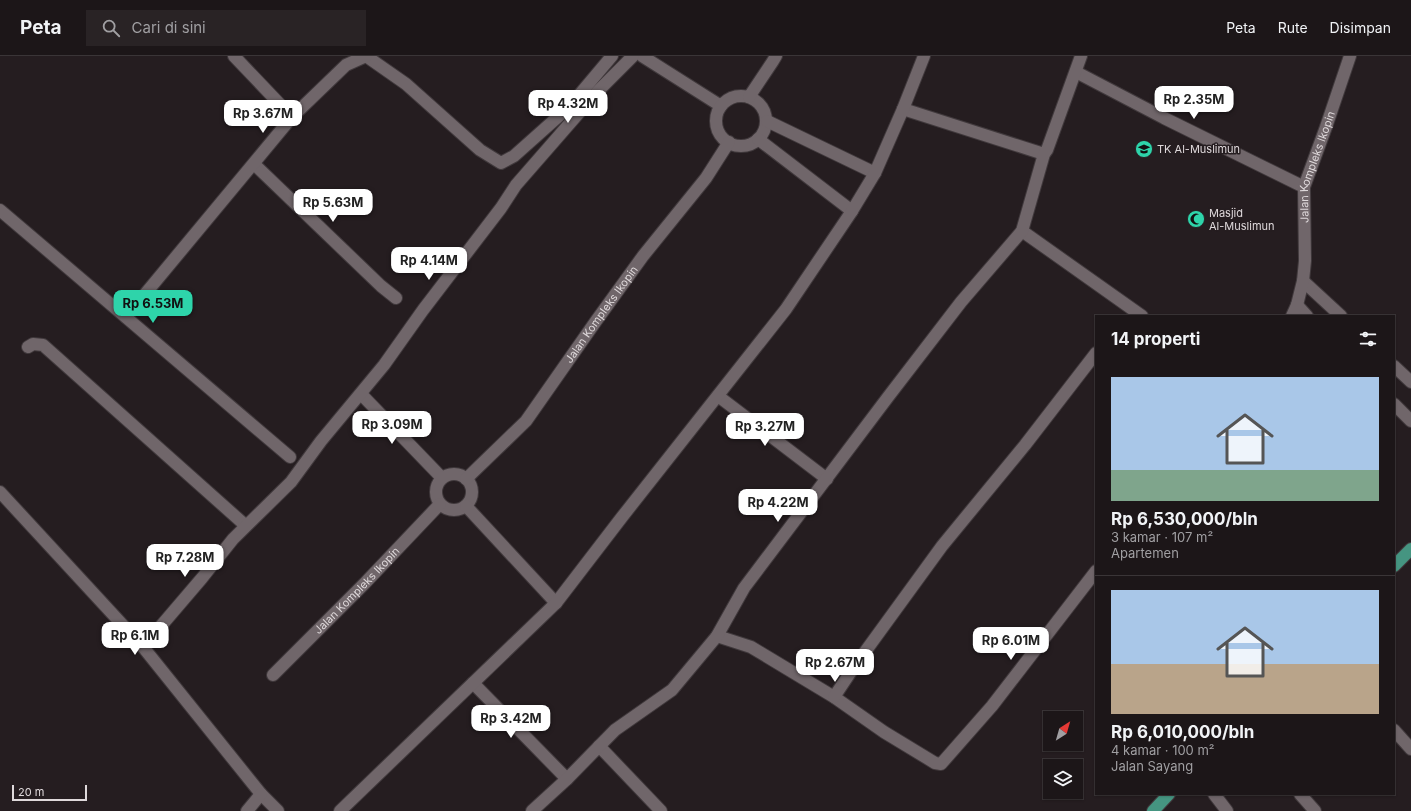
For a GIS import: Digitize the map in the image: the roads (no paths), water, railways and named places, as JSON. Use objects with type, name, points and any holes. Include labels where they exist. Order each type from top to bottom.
[{"type":"main road","points":[[1395,565],[1411,549]]},
{"type":"main road","points":[[1153,811],[1168,795]]},
{"type":"street","points":[[234,56],[292,117]]},
{"type":"street","points":[[126,317],[292,117],[346,65],[366,56],[406,84],[480,150],[501,163],[514,156],[569,107],[612,56]]},
{"type":"street","points":[[143,647],[202,578],[233,538],[291,482],[321,441],[384,365],[422,310],[501,208],[516,185],[598,91],[634,56]]},
{"type":"street","points":[[642,56],[721,106]]},
{"type":"street","points":[[749,97],[776,56]]},
{"type":"street","points":[[340,811],[556,603],[786,309],[852,211],[875,173],[924,56]]},
{"type":"street","points":[[532,811],[567,779],[615,730],[672,690],[717,636],[744,588],[961,302],[1022,231],[1044,154],[1047,150],[1081,56]]},
{"type":"street","name":"Jalan Kompleks Ikopin","points":[[1307,315],[1296,305],[1303,281],[1305,261],[1304,187],[1350,56]]},
{"type":"street","points":[[1076,72],[1164,118],[1304,187]]},
{"type":"street","points":[[739,96],[754,99],[765,110],[767,121],[765,131],[758,139],[744,146],[738,146],[729,142],[721,135],[717,126],[717,115],[721,106],[729,99],[739,96]]},
{"type":"street","points":[[903,109],[1044,154]]},
{"type":"street","points":[[767,121],[875,173]]},
{"type":"street","points":[[758,139],[852,211]]},
{"type":"street","name":"Jalan Kompleks Ikopin","points":[[466,479],[526,420],[644,256],[706,178],[729,142]]},
{"type":"street","points":[[254,164],[396,298]]},
{"type":"street","points":[[0,210],[290,457]]},
{"type":"street","points":[[1022,231],[1128,312],[1138,315]]},
{"type":"street","points":[[1303,281],[1340,315]]},
{"type":"street","points":[[28,347],[33,344],[43,345],[246,526]]},
{"type":"street","points":[[834,697],[942,546],[1025,445],[1095,354]]},
{"type":"street","points":[[1395,367],[1411,382]]},
{"type":"street","points":[[361,394],[442,478]]},
{"type":"street","points":[[718,396],[827,479]]},
{"type":"street","points":[[1395,405],[1411,421]]},
{"type":"street","points":[[454,474],[461,475],[466,479],[472,492],[470,500],[466,506],[459,510],[453,510],[440,504],[436,496],[436,486],[442,478],[447,475],[454,474]]},
{"type":"street","points":[[0,492],[143,647],[261,794],[278,811]]},
{"type":"street","name":"Jalan Kompleks Ikopin","points":[[273,675],[365,583],[440,504]]},
{"type":"street","points":[[466,506],[556,603]]},
{"type":"street","points":[[717,636],[751,647],[834,697],[884,732],[934,763],[941,764],[992,706],[1095,572]]},
{"type":"street","points":[[473,683],[567,779]]},
{"type":"street","points":[[1395,731],[1411,749]]},
{"type":"street","points":[[599,746],[661,811]]},
{"type":"street","points":[[247,811],[261,794]]},
{"type":"street","points":[[1215,795],[1227,811]]},
{"type":"street","points":[[1301,795],[1315,811]]},
{"type":"place","name":"TK Al-Muslimun","points":[[1144,149]]},
{"type":"place","name":"Masjid Al-Muslimun","points":[[1196,219]]}]
